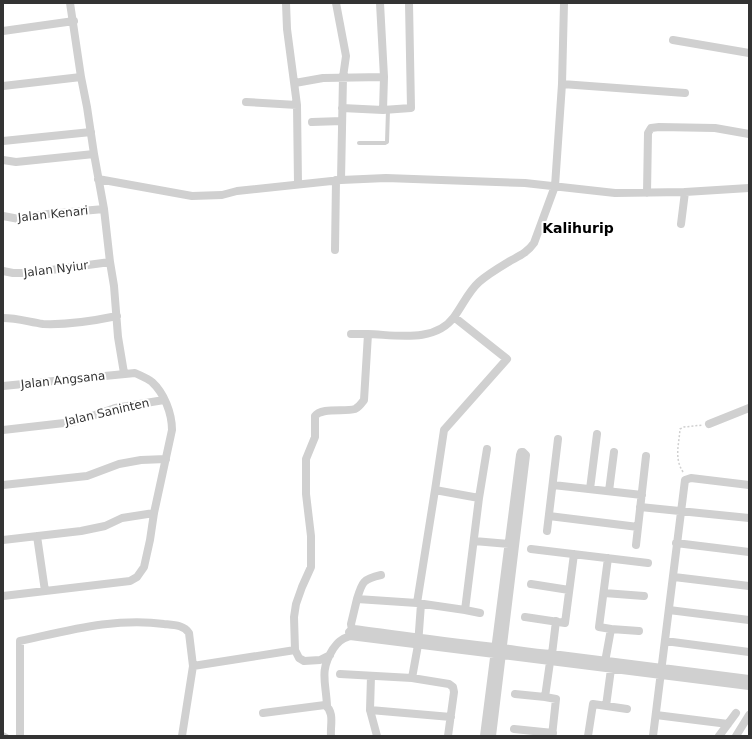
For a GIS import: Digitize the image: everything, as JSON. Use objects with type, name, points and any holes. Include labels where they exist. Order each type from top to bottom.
[{"type":"street","points":[[70,3],[104,209],[114,286],[118,337],[124,373]]},
{"type":"street","points":[[286,3],[297,105],[298,184]]},
{"type":"street","points":[[335,250],[343,77],[346,56],[336,3]]},
{"type":"street","points":[[380,3],[385,110]]},
{"type":"street","points":[[342,108],[385,110],[411,108],[409,3]]},
{"type":"street","points":[[351,334],[427,334],[438,331],[454,316],[470,291],[479,282],[529,250],[536,239],[555,186],[562,84],[564,3]]},
{"type":"street","points":[[3,31],[74,21]]},
{"type":"street","points":[[672,40],[749,53]]},
{"type":"street","points":[[3,86],[81,76]]},
{"type":"street","points":[[295,83],[323,78],[384,77]]},
{"type":"street","points":[[562,84],[685,93]]},
{"type":"street","points":[[246,102],[297,105]]},
{"type":"street","points":[[312,122],[342,122]]},
{"type":"street","points":[[647,193],[648,133],[651,128],[715,128],[749,134]]},
{"type":"street","points":[[3,141],[91,132]]},
{"type":"street","points":[[3,160],[16,162],[94,154]]},
{"type":"street","points":[[98,179],[192,196],[222,195],[298,184],[339,180],[386,178],[525,183],[615,193],[685,192],[749,188]]},
{"type":"street","points":[[681,224],[685,192]]},
{"type":"street","name":"Jalan Kenari","points":[[3,216],[19,219],[48,214],[104,209]]},
{"type":"street","name":"Jalan Nyiur","points":[[3,271],[13,273],[29,273],[110,262]]},
{"type":"street","points":[[3,318],[13,318],[43,324],[52,324],[76,323],[117,316]]},
{"type":"street","points":[[412,678],[418,641],[419,604],[444,430],[507,359],[454,316]]},
{"type":"street","points":[[330,655],[320,660],[304,661],[299,658],[295,650],[294,617],[296,604],[302,587],[312,567],[311,536],[306,494],[306,459],[315,437],[315,416],[318,413],[355,409],[360,406],[364,400],[368,334]]},
{"type":"street","name":"Jalan Angsana","points":[[3,386],[135,373],[152,382],[164,400],[172,419],[171,440],[154,513],[150,540],[144,567],[137,577],[130,581],[3,596]]},
{"type":"street","name":"Jalan Saninten","points":[[3,430],[73,422],[89,418],[115,408],[164,400]]},
{"type":"street","points":[[708,424],[749,408]]},
{"type":"street","points":[[590,489],[597,434]]},
{"type":"street","points":[[548,531],[558,440]]},
{"type":"street","points":[[465,610],[479,498],[487,449]]},
{"type":"street","points":[[609,491],[614,452]]},
{"type":"street","points":[[636,545],[646,456]]},
{"type":"street","points":[[3,485],[78,477],[95,474],[119,464],[141,460],[166,459]]},
{"type":"street","points":[[653,736],[685,480],[687,478],[749,485]]},
{"type":"street","points":[[553,485],[642,495]]},
{"type":"street","points":[[435,490],[479,498]]},
{"type":"street","points":[[492,736],[500,633],[517,496],[508,544],[505,592]]},
{"type":"street","points":[[640,507],[749,518]]},
{"type":"street","points":[[3,540],[95,529],[122,518],[154,513]]},
{"type":"street","points":[[549,516],[638,527]]},
{"type":"street","points":[[38,536],[45,590]]},
{"type":"street","points":[[474,541],[508,544]]},
{"type":"street","points":[[676,543],[749,552]]},
{"type":"street","points":[[531,549],[648,563]]},
{"type":"street","points":[[525,617],[565,623],[574,554]]},
{"type":"street","points":[[608,558],[599,627],[639,631]]},
{"type":"street","points":[[351,633],[351,619],[361,585],[366,580],[381,575]]},
{"type":"street","points":[[674,577],[749,586]]},
{"type":"street","points":[[531,584],[569,590]]},
{"type":"street","points":[[604,593],[644,596]]},
{"type":"street","points":[[357,599],[419,604],[480,612]]},
{"type":"street","points":[[669,610],[749,620]]},
{"type":"street","points":[[545,697],[556,621]]},
{"type":"street","points":[[20,736],[20,641],[80,628],[111,624],[157,623],[178,626],[187,630],[189,633],[193,666],[182,736]]},
{"type":"street","points":[[605,662],[611,628]]},
{"type":"street","points":[[331,736],[331,712],[327,706],[324,672],[325,666],[338,642],[351,633],[499,651],[528,653],[611,669],[661,671],[749,679]]},
{"type":"street","points":[[665,641],[749,652]]},
{"type":"street","points":[[193,666],[295,650]]},
{"type":"street","points":[[484,736],[499,651]]},
{"type":"street","points":[[551,658],[605,662],[749,686]]},
{"type":"street","points":[[606,706],[611,669]]},
{"type":"street","points":[[340,674],[412,678],[449,684],[453,687],[454,692],[448,736]]},
{"type":"street","points":[[370,676],[370,710],[377,736]]},
{"type":"street","points":[[514,729],[552,735],[556,699],[515,694]]},
{"type":"street","points":[[588,736],[593,704],[627,709]]},
{"type":"street","points":[[263,713],[324,705],[327,706]]},
{"type":"street","points":[[370,710],[451,717]]},
{"type":"street","points":[[719,736],[736,713]]},
{"type":"street","points":[[656,715],[728,724]]},
{"type":"street","points":[[736,736],[749,716]]},
{"type":"lane","points":[[359,143],[387,142],[385,110]]},
{"type":"lane","points":[[3,734],[7,736]]},
{"type":"path","points":[[687,478],[677,459],[680,429],[684,427],[708,424]]},
{"type":"district","name":"Kalihurip","points":[[578,228]]}]
